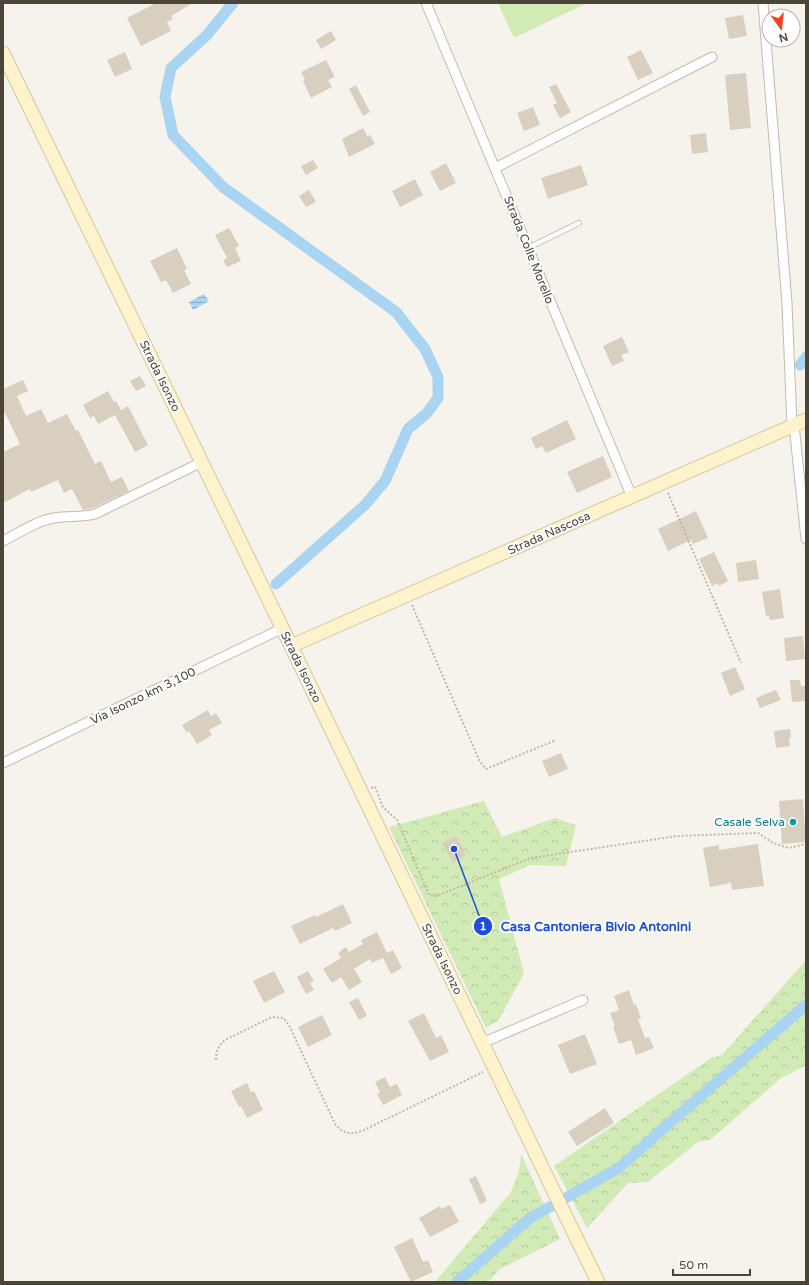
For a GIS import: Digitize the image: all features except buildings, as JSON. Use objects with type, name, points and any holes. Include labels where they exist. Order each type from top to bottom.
[{"type":"main road","name":"Strada Isonzo","points":[[3,53],[598,1282]]},
{"type":"main road","name":"Strada Nascosa","points":[[291,646],[797,424]]},
{"type":"street","name":"Strada Colle Morello","points":[[426,3],[632,497]]},
{"type":"street","points":[[763,3],[806,539]]},
{"type":"street","points":[[495,168],[712,57]]},
{"type":"street","points":[[3,541],[50,519],[62,517],[84,517],[95,514],[202,462]]},
{"type":"street","name":"Via Isonzo km 3,100","points":[[3,763],[282,628]]},
{"type":"street","points":[[482,1043],[583,1000]]},
{"type":"lane","points":[[528,248],[579,223]]},
{"type":"path","points":[[664,482],[741,663]]},
{"type":"path","points":[[407,595],[480,762],[486,769],[556,740]]},
{"type":"path","points":[[362,793],[375,787],[383,807],[397,820],[429,895],[436,896],[530,858],[677,836],[758,833],[773,843],[789,848],[806,844]]},
{"type":"path","points":[[216,1060],[217,1049],[225,1040],[272,1017],[283,1018],[289,1025],[335,1124],[344,1132],[354,1134],[493,1067]]},
{"type":"green space","points":[[498,3],[587,3],[514,38]]},
{"type":"green space","points":[[484,801],[502,837],[555,818],[576,825],[566,866],[530,865],[499,879],[524,973],[499,1020],[486,1028],[389,827]]},
{"type":"green space","points":[[806,960],[806,1065],[780,1079],[710,1140],[698,1142],[648,1182],[628,1183],[587,1228],[554,1166],[711,1058],[722,1055]]},
{"type":"green space","points":[[521,1154],[560,1239],[500,1269],[488,1282],[435,1282],[511,1192],[519,1171]]},
{"type":"water","points":[[204,294],[209,301],[193,310],[189,302]]},
{"type":"waterway","points":[[233,3],[207,35],[171,68],[165,97],[173,135],[223,187],[396,312],[425,349],[438,377],[438,398],[427,413],[408,429],[385,481],[365,505],[276,584]]},
{"type":"waterway","points":[[800,365],[806,357]]},
{"type":"waterway","points":[[457,1282],[530,1218],[619,1168],[806,1005]]},
{"type":"place","name":"Casale Selva","points":[[793,822]]},
{"type":"place","name":"Casa Cantoniera Bivio Antonini","points":[[454,849]]}]
